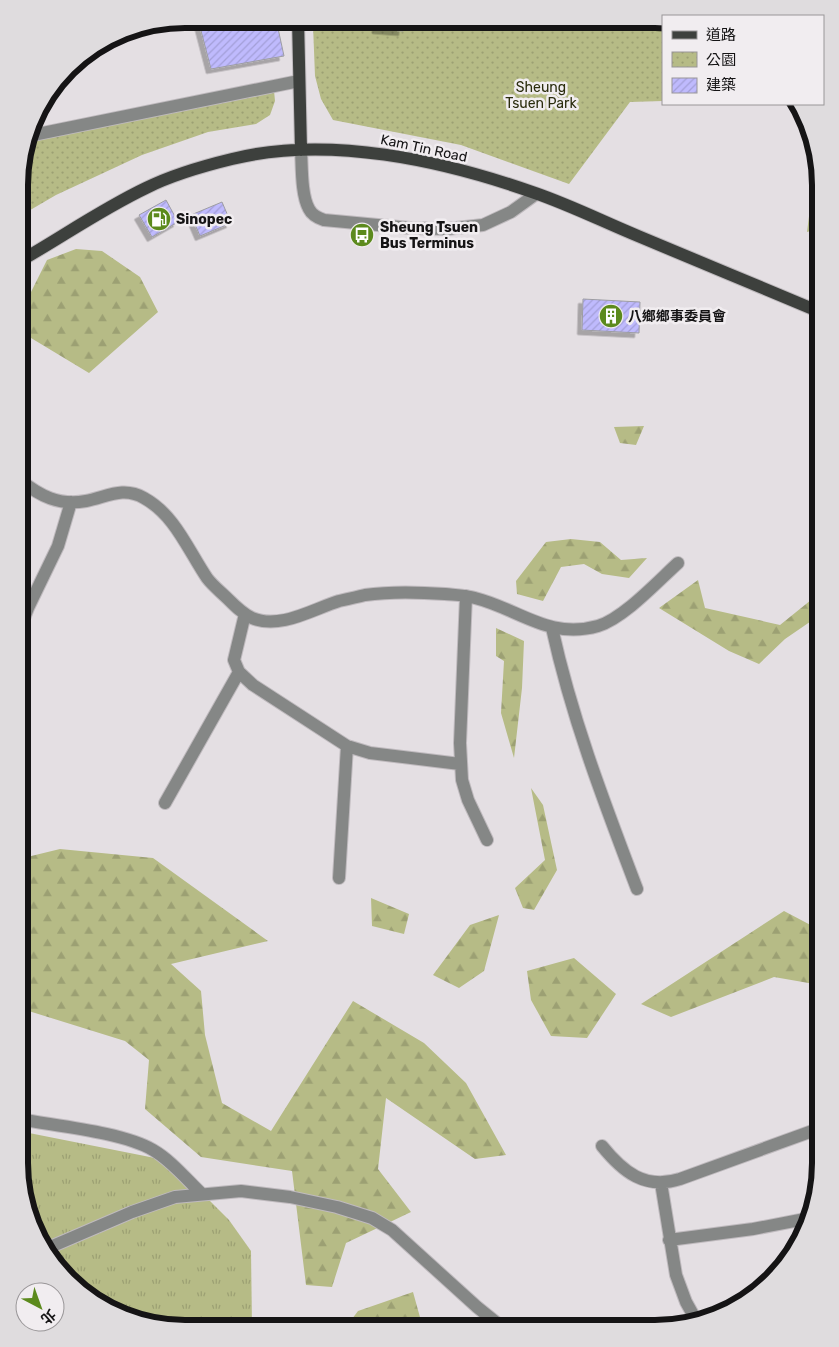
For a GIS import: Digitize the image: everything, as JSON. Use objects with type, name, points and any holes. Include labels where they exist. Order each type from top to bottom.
[{"type":"main road","points":[[298,28],[301,150]]},
{"type":"main road","name":"Kam Tin Road","points":[[27,258],[115,204],[148,187],[195,170],[231,159],[264,152],[301,150],[360,151],[463,171],[536,194],[812,309]]},
{"type":"street","points":[[36,134],[299,81]]},
{"type":"street","points":[[301,150],[306,200],[309,209],[315,216],[324,220],[438,229],[483,225],[511,212],[536,194]]},
{"type":"street","points":[[27,485],[45,498],[57,501],[85,501],[121,492],[145,498],[174,524],[208,579],[239,610],[253,618],[266,622],[281,621],[340,601],[393,591],[466,596],[501,606],[529,620],[552,628],[576,629],[599,625],[618,615],[633,604],[678,563]]},
{"type":"street","points":[[27,611],[58,546],[71,502]]},
{"type":"street","points":[[466,596],[460,764],[462,780],[468,800],[487,840]]},
{"type":"street","points":[[245,614],[234,660],[240,672],[253,685],[347,746],[370,754],[460,764]]},
{"type":"street","points":[[552,628],[565,684],[592,772],[637,889]]},
{"type":"street","points":[[165,803],[240,672]]},
{"type":"street","points":[[339,878],[347,746]]},
{"type":"street","points":[[27,1120],[128,1140],[154,1150],[202,1194]]},
{"type":"street","points":[[602,1146],[616,1164],[628,1172],[645,1180],[661,1183],[680,1179],[811,1132]]},
{"type":"street","points":[[661,1183],[676,1275],[693,1314]]},
{"type":"street","points":[[52,1246],[132,1212],[175,1197],[241,1191],[290,1197],[338,1207],[372,1218],[392,1230],[493,1320]]},
{"type":"street","points":[[669,1240],[753,1229],[801,1220]]},
{"type":"green space","name":"Sheung Tsuen Park","points":[[313,28],[662,28],[662,101],[630,102],[569,184],[461,145],[333,120],[321,99],[315,76]]},
{"type":"green space","points":[[273,80],[275,101],[270,115],[256,124],[208,132],[142,155],[56,195],[27,212],[29,164],[35,136]]},
{"type":"green space","points":[[812,193],[812,230],[807,232]]},
{"type":"green space","points":[[76,249],[102,251],[140,277],[158,312],[89,373],[31,338],[27,331],[27,300],[47,260]]},
{"type":"green space","points":[[644,426],[636,445],[620,443],[614,427]]},
{"type":"green space","points":[[571,539],[600,542],[621,560],[647,558],[629,578],[602,574],[584,564],[561,567],[543,601],[517,594],[516,581],[546,542]]},
{"type":"green space","points":[[698,580],[705,608],[780,625],[811,600],[812,621],[785,639],[759,664],[729,651],[659,608]]},
{"type":"green space","points":[[496,628],[524,641],[522,688],[514,758],[501,713],[504,661],[496,656]]},
{"type":"green space","points":[[531,788],[543,805],[557,870],[534,910],[523,908],[515,888],[545,860]]},
{"type":"green space","points":[[60,849],[153,858],[268,941],[171,964],[201,991],[205,1035],[222,1103],[271,1131],[353,1001],[424,1043],[466,1083],[506,1155],[475,1159],[386,1098],[378,1169],[411,1212],[346,1243],[332,1287],[306,1285],[292,1171],[201,1157],[145,1109],[149,1060],[125,1041],[27,1010],[27,857]]},
{"type":"green space","points":[[371,898],[409,914],[404,934],[372,926]]},
{"type":"green space","points":[[784,911],[811,925],[811,983],[774,977],[671,1017],[641,1004]]},
{"type":"green space","points":[[499,915],[484,971],[459,988],[433,975],[470,925]]},
{"type":"green space","points":[[574,958],[616,994],[587,1038],[551,1036],[531,1000],[527,971]]},
{"type":"green space","points":[[27,1133],[170,1161],[229,1220],[251,1251],[252,1320],[184,1320],[144,1314],[124,1308],[89,1287],[73,1274],[60,1258],[39,1223],[28,1173]]},
{"type":"green space","points":[[413,1292],[421,1320],[351,1320],[358,1311]]},
{"type":"building","points":[[200,28],[278,28],[284,56],[211,69]]},
{"type":"building","points":[[377,28],[403,28],[403,31]]},
{"type":"building","name":"Sinopec","points":[[166,200],[178,222],[152,237],[139,215]]},
{"type":"building","points":[[222,202],[231,223],[200,236],[191,215]]},
{"type":"building","name":"八鄉鄉事委員會","points":[[583,299],[640,302],[639,333],[582,330]]},
{"type":"place","name":"Sinopec","points":[[159,219]]},
{"type":"place","name":"Sheung Tsuen Bus Terminus","points":[[362,235]]},
{"type":"place","name":"八鄉鄉事委員會","points":[[611,316]]}]
